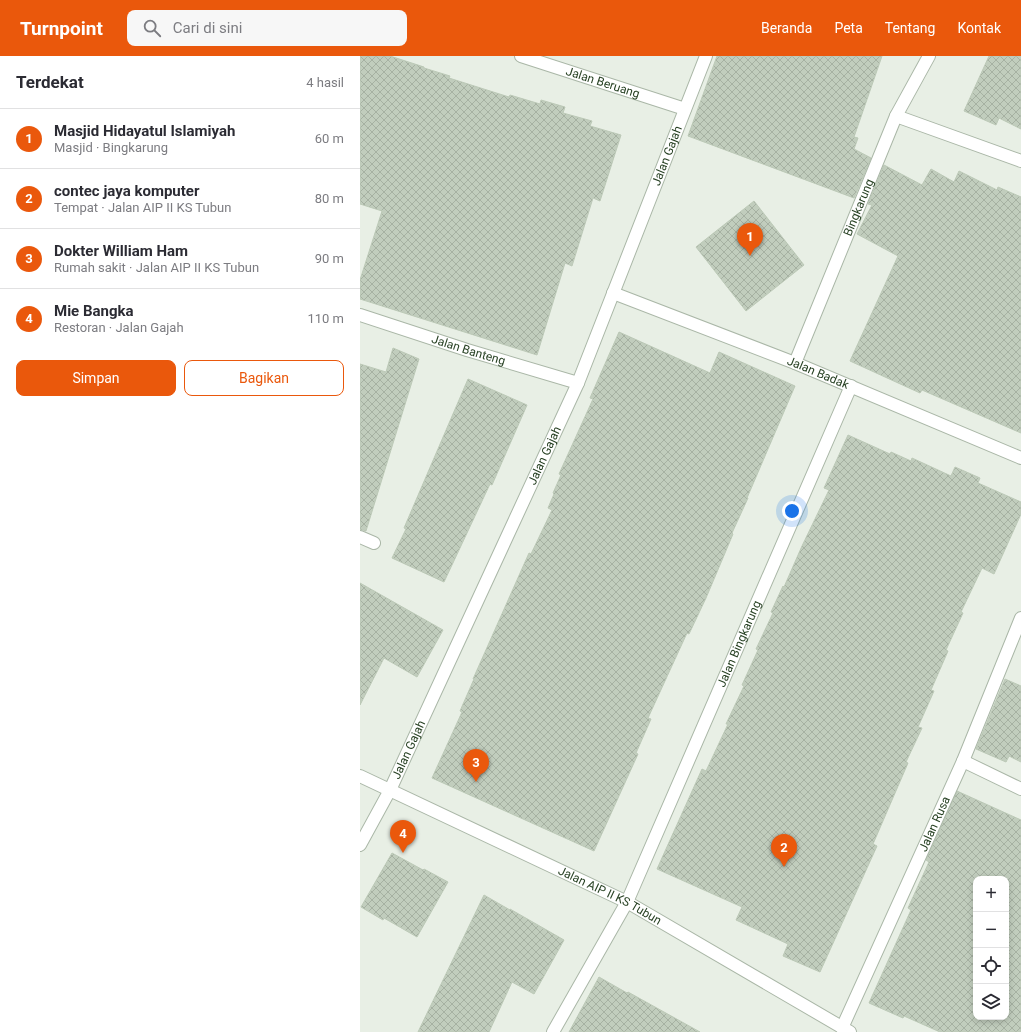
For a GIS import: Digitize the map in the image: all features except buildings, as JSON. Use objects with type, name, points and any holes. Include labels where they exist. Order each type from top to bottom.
[{"type":"street","name":"Jalan Beruang","points":[[521,56],[685,109]]},
{"type":"street","name":"Jalan Gajah","points":[[360,845],[390,790],[578,384],[706,56]]},
{"type":"street","name":"Bingkarung","points":[[795,363],[896,116],[929,56]]},
{"type":"street","points":[[896,116],[1021,161]]},
{"type":"street","name":"Jalan Badak","points":[[613,293],[795,363],[1021,458]]},
{"type":"street","name":"Jalan Banteng","points":[[360,315],[578,384]]},
{"type":"street","name":"Jalan Bingkarung","points":[[553,1032],[627,902],[851,386]]},
{"type":"street","points":[[360,537],[374,543]]},
{"type":"street","name":"Jalan Rusa","points":[[846,1030],[963,761],[1021,618]]},
{"type":"street","points":[[963,761],[1021,789]]},
{"type":"street","name":"Jalan AIP II KS Tubun","points":[[360,776],[627,902],[846,1030]]},
{"type":"place","name":"Masjid Hidayatul Islamiyah","points":[[750,256]]},
{"type":"place","name":"Dokter William Ham","points":[[476,782]]},
{"type":"place","name":"Mie Bangka","points":[[403,853]]},
{"type":"place","name":"contec jaya komputer","points":[[784,867]]}]
